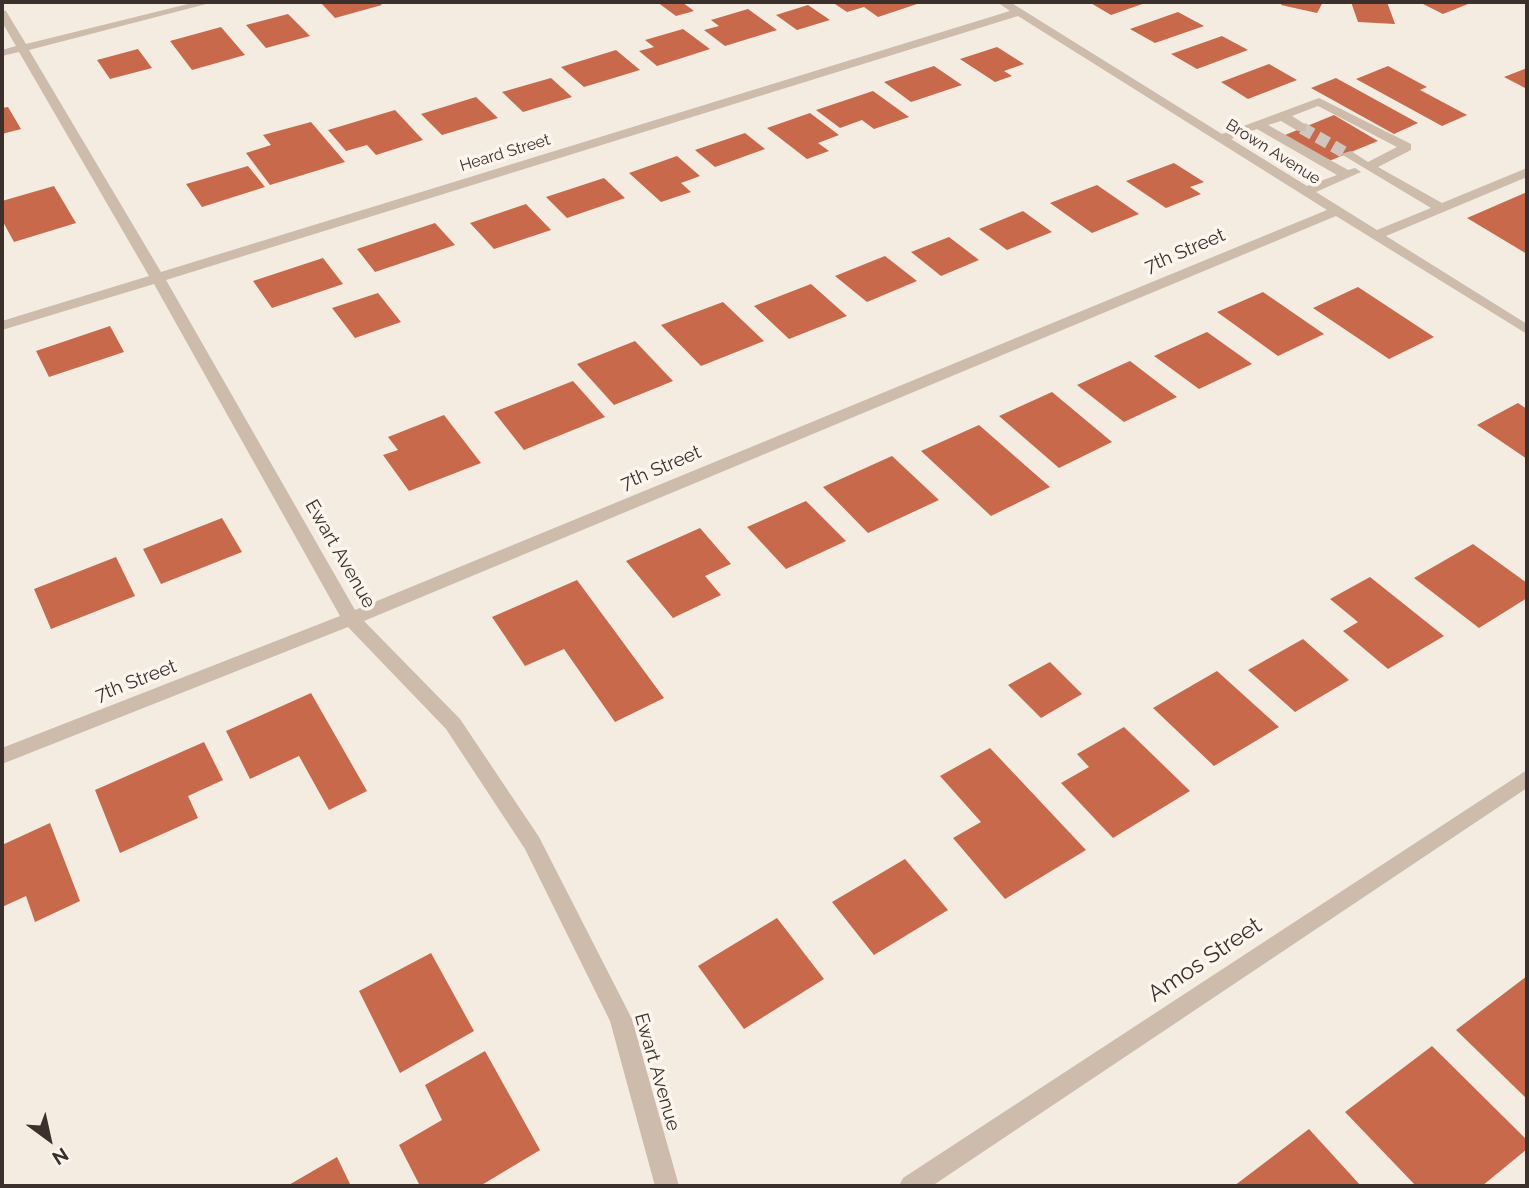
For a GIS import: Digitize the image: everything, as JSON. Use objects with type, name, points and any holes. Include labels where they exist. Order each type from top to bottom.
[{"type":"street","points":[[2,53],[208,2]]},
{"type":"street","name":"Brown Avenue","points":[[1003,2],[1527,330]]},
{"type":"street","name":"Heard Street","points":[[2,326],[1019,12]]},
{"type":"street","name":"Ewart Avenue","points":[[2,13],[158,279],[351,619],[453,723],[532,843],[621,1019],[667,1186]]},
{"type":"street","points":[[1220,139],[1319,102],[1408,147],[1368,167],[1304,192]]},
{"type":"street","points":[[1282,116],[1302,128]]},
{"type":"street","points":[[1259,125],[1347,176]]},
{"type":"street","points":[[1347,154],[1441,208]]},
{"type":"street","points":[[1377,235],[1527,172]]},
{"type":"street","name":"7th Street","points":[[2,756],[351,619],[1335,212]]},
{"type":"street","name":"Amos Street","points":[[911,1186],[1527,778]]},
{"type":"building","points":[[378,2],[382,5],[335,18],[321,3]]},
{"type":"building","points":[[657,2],[682,2],[694,11],[676,16]]},
{"type":"building","points":[[832,2],[923,2],[878,17],[864,7],[847,12]]},
{"type":"building","points":[[1089,2],[1148,2],[1111,15]]},
{"type":"building","points":[[1283,2],[1323,2],[1317,13],[1281,5]]},
{"type":"building","points":[[1351,2],[1387,2],[1395,24],[1358,22]]},
{"type":"building","points":[[1419,2],[1473,2],[1443,14]]},
{"type":"building","points":[[808,5],[830,20],[797,30],[776,15]]},
{"type":"building","points":[[748,9],[777,30],[725,46],[704,30],[719,26],[711,20]]},
{"type":"building","points":[[1178,12],[1204,26],[1155,43],[1130,29]]},
{"type":"building","points":[[288,14],[310,36],[266,48],[246,25]]},
{"type":"building","points":[[221,27],[245,55],[192,70],[170,41]]},
{"type":"building","points":[[683,29],[710,49],[657,66],[639,51],[654,47],[645,40]]},
{"type":"building","points":[[1222,36],[1248,50],[1197,69],[1171,54]]},
{"type":"building","points":[[997,47],[1024,64],[1004,71],[1012,76],[995,82],[960,59]]},
{"type":"building","points":[[138,49],[152,68],[110,79],[97,60]]},
{"type":"building","points":[[616,50],[640,70],[584,87],[561,67]]},
{"type":"building","points":[[1269,64],[1297,80],[1248,99],[1221,82]]},
{"type":"building","points":[[934,66],[962,85],[911,102],[884,82]]},
{"type":"building","points":[[1388,66],[1427,87],[1420,90],[1467,115],[1442,126],[1356,79]]},
{"type":"building","points":[[1527,68],[1527,89],[1504,77]]},
{"type":"building","points":[[551,78],[572,97],[523,112],[502,92]]},
{"type":"building","points":[[1336,78],[1418,123],[1394,134],[1311,88]]},
{"type":"building","points":[[873,91],[909,117],[874,129],[862,120],[840,128],[816,110]]},
{"type":"building","points":[[476,97],[498,118],[442,135],[421,114]]},
{"type":"building","points":[[8,107],[21,129],[2,134],[2,108]]},
{"type":"building","points":[[395,110],[423,140],[376,155],[367,145],[346,151],[328,130]]},
{"type":"building","points":[[810,113],[839,135],[818,143],[829,151],[807,159],[767,128]]},
{"type":"building","points":[[1334,115],[1378,141],[1329,161],[1285,135]]},
{"type":"building","points":[[311,122],[345,162],[270,185],[246,153],[271,145],[263,135]]},
{"type":"building","points":[[745,133],[765,149],[715,167],[695,150]]},
{"type":"building","points":[[677,156],[700,176],[681,183],[691,192],[661,202],[629,173]]},
{"type":"building","points":[[1174,163],[1204,182],[1190,187],[1201,194],[1166,208],[1126,181]]},
{"type":"building","points":[[248,166],[265,187],[202,207],[186,184]]},
{"type":"building","points":[[604,178],[625,198],[567,218],[546,197]]},
{"type":"building","points":[[1097,185],[1139,214],[1092,233],[1050,203]]},
{"type":"building","points":[[54,186],[76,223],[14,242],[2,220],[2,201]]},
{"type":"building","points":[[1527,192],[1527,254],[1467,218]]},
{"type":"building","points":[[526,204],[551,230],[494,249],[470,223]]},
{"type":"building","points":[[1023,211],[1052,232],[1007,250],[979,229]]},
{"type":"building","points":[[435,223],[455,245],[375,272],[357,249]]},
{"type":"building","points":[[949,237],[979,260],[941,276],[911,252]]},
{"type":"building","points":[[885,256],[917,281],[867,302],[835,276]]},
{"type":"building","points":[[323,258],[343,284],[272,308],[253,281]]},
{"type":"building","points":[[811,284],[847,316],[789,339],[754,306]]},
{"type":"building","points":[[1358,287],[1434,337],[1389,359],[1313,308]]},
{"type":"building","points":[[1263,292],[1324,334],[1278,356],[1217,312]]},
{"type":"building","points":[[378,293],[401,322],[355,338],[332,308]]},
{"type":"building","points":[[723,302],[764,341],[701,366],[661,325]]},
{"type":"building","points":[[110,326],[124,352],[49,377],[36,351]]},
{"type":"building","points":[[1207,332],[1252,364],[1199,389],[1154,356]]},
{"type":"building","points":[[635,341],[673,381],[614,405],[577,364]]},
{"type":"building","points":[[1130,361],[1177,397],[1124,422],[1077,385]]},
{"type":"building","points":[[573,381],[605,417],[524,450],[494,412]]},
{"type":"building","points":[[1052,392],[1112,442],[1059,468],[999,416]]},
{"type":"building","points":[[1518,403],[1527,409],[1527,459],[1477,425]]},
{"type":"building","points":[[444,415],[481,463],[409,491],[383,455],[398,450],[388,437]]},
{"type":"building","points":[[979,425],[1050,487],[991,516],[921,451]]},
{"type":"building","points":[[892,456],[939,500],[868,533],[823,487]]},
{"type":"building","points":[[806,501],[846,541],[786,569],[747,527]]},
{"type":"building","points":[[222,518],[242,552],[161,584],[143,549]]},
{"type":"building","points":[[700,528],[731,564],[705,576],[721,595],[673,618],[626,561]]},
{"type":"building","points":[[1473,544],[1527,583],[1527,598],[1479,628],[1414,578]]},
{"type":"building","points":[[116,557],[135,596],[51,629],[34,589]]},
{"type":"building","points":[[1370,577],[1444,636],[1388,669],[1343,631],[1358,622],[1330,599]]},
{"type":"building","points":[[577,580],[664,698],[615,722],[564,649],[525,666],[492,617]]},
{"type":"building","points":[[1303,639],[1349,680],[1295,712],[1248,670]]},
{"type":"building","points":[[1050,662],[1082,694],[1041,718],[1008,685]]},
{"type":"building","points":[[1217,671],[1279,727],[1214,766],[1153,708]]},
{"type":"building","points":[[311,693],[367,791],[329,810],[299,756],[250,779],[226,731]]},
{"type":"building","points":[[1124,727],[1190,791],[1113,838],[1061,783],[1089,767],[1077,754]]},
{"type":"building","points":[[204,742],[223,780],[188,796],[198,818],[120,853],[95,790]]},
{"type":"building","points":[[990,748],[1086,850],[1005,899],[953,838],[981,822],[940,776]]},
{"type":"building","points":[[50,823],[80,901],[35,922],[26,896],[2,907],[2,845]]},
{"type":"building","points":[[905,859],[948,910],[874,955],[832,902]]},
{"type":"building","points":[[777,918],[824,979],[744,1029],[698,966]]},
{"type":"building","points":[[431,953],[474,1031],[400,1073],[359,991]]},
{"type":"building","points":[[1527,976],[1527,1099],[1456,1030]]},
{"type":"building","points":[[1432,1046],[1527,1140],[1527,1149],[1482,1186],[1416,1186],[1345,1112]]},
{"type":"building","points":[[485,1051],[540,1150],[480,1186],[420,1186],[399,1145],[442,1120],[425,1085]]},
{"type":"building","points":[[1309,1129],[1361,1186],[1234,1186]]},
{"type":"building","points":[[337,1157],[351,1186],[287,1186]]},
{"type":"tunnel","points":[[1302,128],[1347,154]]}]
